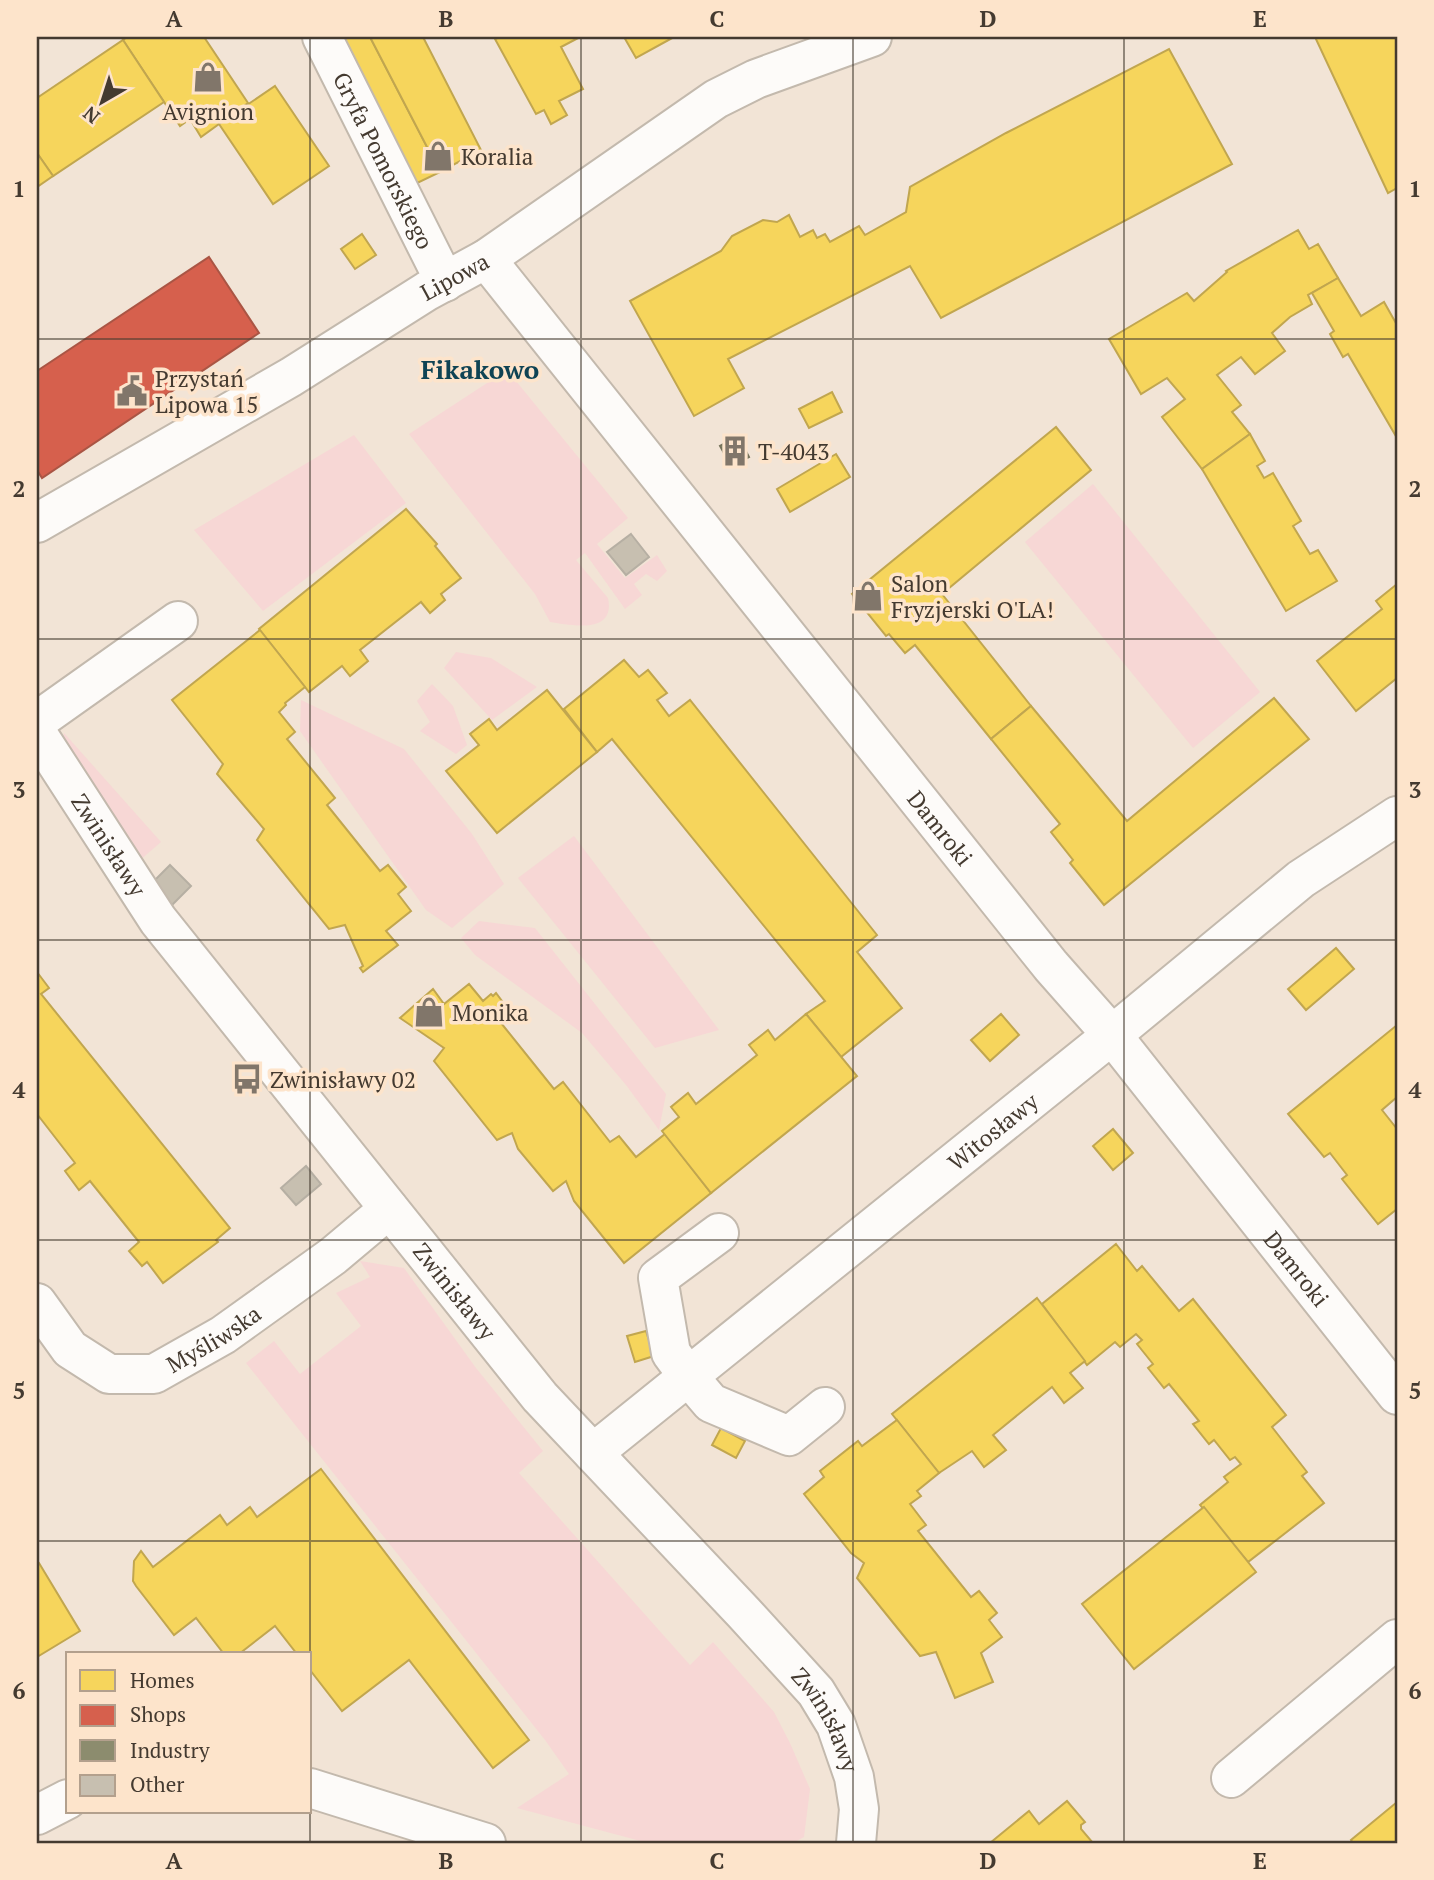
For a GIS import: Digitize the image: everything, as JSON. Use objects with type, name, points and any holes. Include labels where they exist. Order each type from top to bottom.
[{"type":"street","name":"Gryfa Pomorskiego","points":[[323,37],[445,282]]},
{"type":"street","name":"Lipowa","points":[[37,523],[291,377],[427,291],[486,259],[716,99],[756,79],[872,37]]},
{"type":"street","name":"Damroki","points":[[486,259],[1051,965],[1112,1035],[1397,1395]]},
{"type":"street","points":[[37,721],[178,621]]},
{"type":"street","name":"Zwinisławy","points":[[37,733],[158,920],[540,1397],[816,1692],[836,1725],[854,1777],[859,1809],[856,1843]]},
{"type":"street","name":"Witosławy","points":[[593,1453],[1112,1035],[1301,879],[1397,816]]},
{"type":"street","name":"Myśliwska","points":[[37,1303],[70,1349],[109,1374],[154,1374],[223,1335],[333,1256],[389,1209]]},
{"type":"street","points":[[719,1233],[658,1278],[671,1353],[711,1403],[789,1436],[825,1408]]},
{"type":"street","points":[[1231,1778],[1397,1639]]},
{"type":"street","points":[[312,1788],[486,1843]]},
{"type":"street","points":[[37,1815],[66,1799]]},
{"type":"shaded area","points":[[507,370],[628,518],[597,544],[625,578],[657,555],[667,571],[657,581],[646,574],[634,584],[642,595],[625,609],[585,553],[576,560],[608,598],[609,610],[605,618],[598,623],[579,625],[550,622],[535,594],[409,434]]},
{"type":"shaded area","points":[[354,435],[406,503],[263,611],[194,530]]},
{"type":"shaded area","points":[[1093,484],[1260,692],[1193,748],[1025,542]]},
{"type":"shaded area","points":[[456,652],[491,658],[537,687],[492,720],[444,668]]},
{"type":"shaded area","points":[[432,684],[453,706],[467,745],[456,754],[420,731],[430,722],[417,701]]},
{"type":"shaded area","points":[[301,700],[404,749],[472,834],[504,884],[452,928],[426,910],[300,731]]},
{"type":"shaded area","points":[[64,733],[161,842],[132,867],[60,753]]},
{"type":"shaded area","points":[[574,836],[719,1030],[655,1048],[518,878]]},
{"type":"shaded area","points":[[479,921],[535,928],[666,1094],[659,1130],[626,1085],[582,1033],[475,955],[461,938]]},
{"type":"shaded area","points":[[360,1261],[404,1268],[476,1368],[543,1451],[519,1473],[690,1665],[713,1642],[774,1712],[810,1789],[804,1837],[793,1843],[648,1843],[517,1808],[569,1774],[545,1740],[246,1363],[274,1341],[300,1374],[361,1326],[336,1293],[370,1277]]},
{"type":"building: Homes","points":[[127,37],[204,37],[248,103],[201,137],[190,119],[180,126],[123,40]]},
{"type":"building: Homes","points":[[331,37],[370,37],[440,172],[409,187]]},
{"type":"building: Homes","points":[[370,37],[423,37],[481,150],[440,172]]},
{"type":"building: Homes","points":[[580,37],[561,47],[583,89],[559,101],[567,115],[551,124],[544,110],[536,114],[495,39]]},
{"type":"building: Homes","points":[[624,37],[674,37],[636,58]]},
{"type":"building: Homes","points":[[1315,37],[1397,37],[1397,188],[1388,193]]},
{"type":"building: Homes","points":[[123,40],[164,102],[53,176],[37,153],[37,98]]},
{"type":"building: Homes","points":[[1169,49],[1232,164],[941,318],[910,266],[728,359],[744,388],[694,416],[630,301],[721,251],[732,236],[763,220],[777,222],[789,215],[800,237],[813,230],[817,238],[825,234],[830,242],[859,226],[865,235],[906,212],[910,187],[1006,133]]},
{"type":"building: Homes","points":[[275,86],[329,166],[273,204],[219,124]]},
{"type":"building: Homes","points":[[37,153],[53,176],[37,187]]},
{"type":"building: Homes","points":[[1298,230],[1309,249],[1318,244],[1338,278],[1308,295],[1312,304],[1290,317],[1272,333],[1285,351],[1255,374],[1241,357],[1217,375],[1241,405],[1232,412],[1250,434],[1202,469],[1162,417],[1185,399],[1167,378],[1141,394],[1109,339],[1187,293],[1194,301],[1226,271]]},
{"type":"building: Homes","points":[[362,234],[376,255],[355,269],[341,249]]},
{"type":"building: Homes","points":[[1338,278],[1361,316],[1384,302],[1397,325],[1397,438],[1348,354],[1343,357],[1330,334],[1334,331],[1312,293]]},
{"type":"building: Homes","points":[[832,392],[842,412],[809,428],[799,409]]},
{"type":"building: Homes","points":[[1056,427],[1091,470],[942,594],[1031,706],[991,739],[915,645],[905,653],[889,634],[886,636],[852,594]]},
{"type":"building: Homes","points":[[1250,434],[1265,461],[1257,466],[1264,478],[1273,473],[1301,521],[1293,526],[1310,554],[1318,550],[1337,581],[1286,611],[1202,469]]},
{"type":"building: Homes","points":[[836,454],[850,477],[790,512],[777,489]]},
{"type":"building: Homes","points":[[406,509],[437,544],[435,546],[461,578],[441,594],[445,600],[430,613],[421,602],[360,650],[368,661],[350,676],[342,666],[309,692],[259,629]]},
{"type":"building: Homes","points":[[1397,584],[1397,678],[1356,711],[1317,661],[1382,609],[1376,601]]},
{"type":"building: Homes","points":[[260,630],[305,687],[285,703],[279,712],[295,732],[287,739],[335,798],[327,805],[380,871],[388,865],[406,887],[398,894],[411,911],[386,931],[398,945],[363,972],[360,968],[363,966],[345,925],[329,929],[257,840],[264,829],[217,774],[223,764],[172,700]]},
{"type":"building: Homes","points":[[624,660],[639,677],[648,670],[667,693],[657,700],[669,716],[690,700],[877,935],[857,952],[902,1008],[841,1057],[806,1014],[825,1001],[612,739],[597,752],[564,709]]},
{"type":"building: Homes","points":[[547,690],[597,752],[497,833],[446,771],[479,745],[470,734],[489,719],[497,730]]},
{"type":"building: Homes","points":[[1274,698],[1309,739],[1104,905],[1070,863],[1073,860],[1051,832],[1060,824],[991,739],[1031,706],[1127,821]]},
{"type":"building: Homes","points":[[1336,948],[1354,969],[1306,1010],[1288,989]]},
{"type":"building: Homes","points":[[37,972],[49,988],[41,994],[230,1228],[216,1240],[218,1242],[163,1283],[147,1262],[142,1266],[129,1251],[139,1242],[90,1181],[79,1190],[65,1171],[75,1163],[37,1114]]},
{"type":"building: Homes","points":[[469,984],[483,1001],[496,993],[511,1013],[501,1023],[554,1089],[563,1082],[610,1142],[619,1136],[636,1157],[665,1134],[711,1193],[624,1263],[574,1201],[566,1181],[553,1191],[518,1149],[512,1133],[497,1140],[434,1061],[444,1048],[400,1018],[433,989],[444,1004]]},
{"type":"building: Homes","points":[[806,1014],[857,1076],[711,1193],[662,1131],[679,1117],[671,1107],[688,1093],[696,1104],[757,1055],[749,1045],[768,1030],[775,1040]]},
{"type":"building: Homes","points":[[1001,1014],[1019,1035],[990,1061],[971,1040]]},
{"type":"building: Homes","points":[[1397,1025],[1397,1097],[1382,1110],[1397,1129],[1397,1209],[1378,1224],[1342,1179],[1347,1175],[1330,1153],[1324,1157],[1288,1114]]},
{"type":"building: Homes","points":[[1113,1129],[1133,1153],[1113,1170],[1093,1146]]},
{"type":"building: Homes","points":[[1116,1244],[1137,1271],[1142,1266],[1179,1311],[1193,1299],[1286,1415],[1272,1427],[1307,1472],[1302,1476],[1324,1503],[1248,1562],[1200,1505],[1228,1482],[1224,1477],[1241,1464],[1235,1457],[1230,1460],[1214,1440],[1209,1444],[1193,1424],[1199,1421],[1169,1384],[1164,1388],[1148,1368],[1153,1364],[1137,1344],[1142,1340],[1136,1334],[1120,1347],[1115,1342],[1087,1365],[1042,1304]]},
{"type":"building: Homes","points":[[1037,1298],[1085,1361],[1070,1373],[1083,1388],[1064,1403],[1052,1387],[993,1435],[1006,1450],[984,1467],[972,1451],[939,1473],[892,1414]]},
{"type":"building: Homes","points":[[646,1331],[654,1356],[635,1362],[627,1336]]},
{"type":"building: Homes","points":[[897,1420],[939,1473],[917,1491],[921,1496],[910,1504],[926,1525],[918,1531],[971,1597],[979,1591],[997,1613],[989,1620],[1002,1637],[981,1653],[993,1682],[955,1698],[936,1652],[920,1656],[857,1578],[864,1563],[851,1553],[804,1494],[824,1477],[820,1471],[858,1441],[862,1446]]},
{"type":"building: Homes","points":[[721,1428],[745,1441],[736,1458],[712,1445]]},
{"type":"building: Homes","points":[[321,1469],[529,1740],[493,1768],[409,1660],[342,1711],[312,1673],[312,1652],[295,1652],[275,1626],[242,1652],[222,1652],[196,1618],[174,1635],[133,1581],[134,1561],[141,1551],[153,1567],[220,1515],[227,1525],[250,1507],[257,1517]]},
{"type":"building: Homes","points":[[1204,1507],[1256,1572],[1134,1669],[1082,1604]]},
{"type":"building: Homes","points":[[39,1563],[80,1631],[37,1657],[37,1564]]},
{"type":"building: Homes","points":[[1067,1801],[1085,1822],[1081,1829],[1093,1843],[990,1843],[1029,1811],[1039,1824]]},
{"type":"building: Homes","points":[[1397,1802],[1397,1843],[1353,1843],[1351,1840]]},
{"type":"building: Shops","points":[[209,257],[259,333],[42,478],[37,470],[37,371]]},
{"type":"building: Industry","name":"T-4043","points":[[738,436],[749,457],[731,466],[720,446]]},
{"type":"building: Other","points":[[631,534],[649,557],[626,575],[607,552]]},
{"type":"building: Other","points":[[170,865],[191,886],[172,905],[151,884]]},
{"type":"building: Other","points":[[306,1166],[321,1184],[296,1205],[281,1188]]},
{"type":"place","name":"Avignion","points":[[208,77]]},
{"type":"place","name":"Koralia","points":[[438,156]]},
{"type":"place","name":"Przystań Lipowa 15","points":[[132,391]]},
{"type":"place","name":"T-4043","points":[[735,451]]},
{"type":"place","name":"Salon Fryzjerski O'LA!","points":[[868,596]]},
{"type":"place","name":"Monika","points":[[429,1012]]},
{"type":"place","name":"Zwinisławy 02","points":[[247,1079]]},
{"type":"district","name":"Fikakowo","points":[[480,369]]}]
